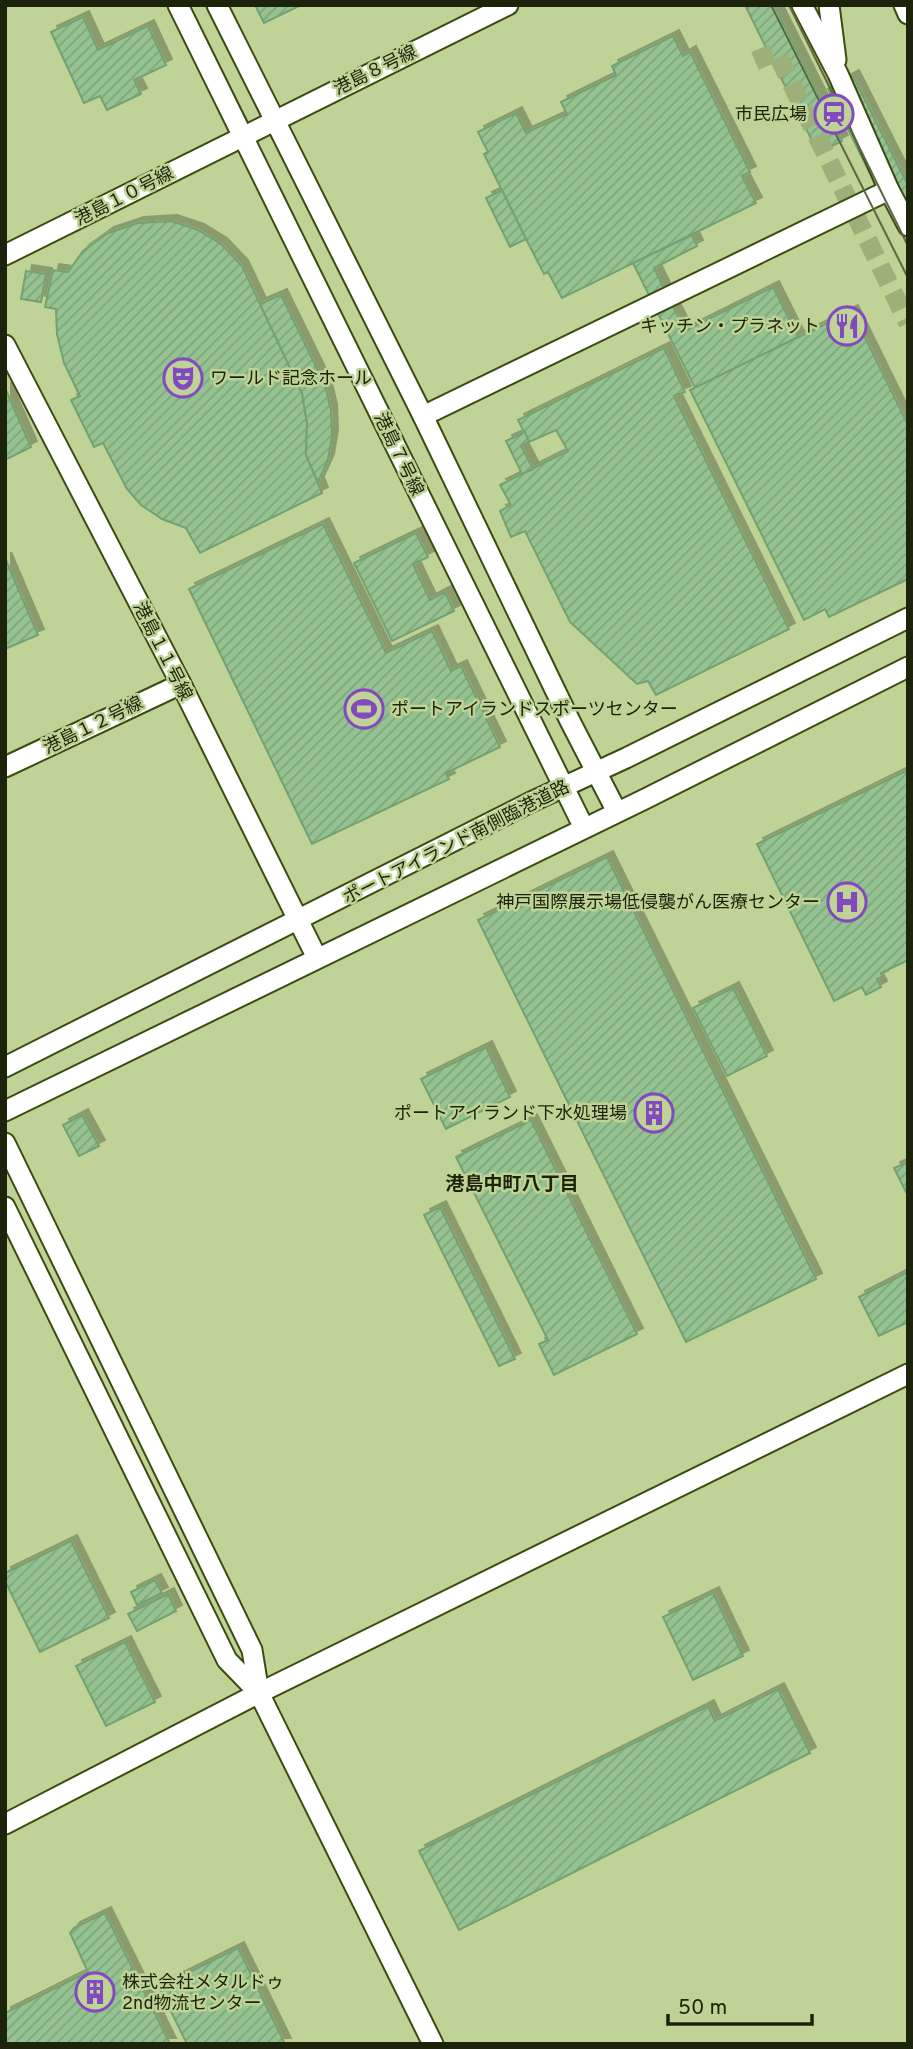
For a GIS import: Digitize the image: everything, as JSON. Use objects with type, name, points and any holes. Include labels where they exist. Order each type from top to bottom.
[{"type":"street","name":"港島７号線","points":[[178,5],[584,828]]},
{"type":"street","points":[[217,5],[617,812]]},
{"type":"street","name":"港島８号線","points":[[242,136],[508,5]]},
{"type":"street","points":[[802,5],[838,74],[889,190],[908,226]]},
{"type":"street","points":[[829,5],[838,74]]},
{"type":"street","points":[[904,5],[908,14]]},
{"type":"street","name":"港島１０号線","points":[[5,255],[242,136]]},
{"type":"street","points":[[423,416],[889,190]]},
{"type":"street","name":"港島１１号線","points":[[5,345],[181,684],[317,958]]},
{"type":"street","name":"ポートアイランド南側臨港道路","points":[[5,1067],[563,787],[908,618]]},
{"type":"street","points":[[5,1111],[908,667]]},
{"type":"street","name":"港島１２号線","points":[[5,767],[181,684]]},
{"type":"street","points":[[5,1143],[252,1650],[259,1693],[433,2044]]},
{"type":"street","points":[[5,1207],[227,1660],[259,1693]]},
{"type":"street","points":[[5,1824],[259,1693],[908,1374]]},
{"type":"building","points":[[255,5],[301,5],[264,23]]},
{"type":"building","points":[[745,5],[774,5],[842,141],[818,153]]},
{"type":"building","points":[[83,17],[98,50],[148,26],[166,65],[134,80],[141,94],[107,110],[100,96],[84,103],[51,32]]},
{"type":"building","points":[[673,36],[683,56],[690,52],[750,172],[742,176],[756,203],[562,298],[548,272],[544,274],[526,239],[484,154],[488,152],[478,132],[516,113],[526,133],[567,114],[561,102],[616,75],[612,66]]},
{"type":"building","points":[[853,76],[908,185],[908,223],[897,228],[828,89]]},
{"type":"building","points":[[502,190],[526,239],[510,247],[486,198]]},
{"type":"building","name":"ワールド記念ホール","points":[[171,221],[198,230],[221,244],[242,266],[302,393],[307,423],[306,455],[322,493],[200,553],[186,528],[162,519],[141,505],[127,489],[103,443],[94,447],[71,400],[80,396],[64,363],[57,334],[56,309],[45,307],[53,270],[68,272],[83,251],[108,233],[138,223]]},
{"type":"building","points":[[692,235],[697,246],[654,268],[685,331],[773,287],[798,337],[695,388],[633,263]]},
{"type":"building","points":[[26,271],[46,274],[41,302],[21,299]]},
{"type":"building","points":[[281,295],[325,385],[331,410],[332,435],[328,460],[318,482],[306,455],[307,423],[302,393],[260,304]]},
{"type":"building","points":[[852,311],[908,425],[908,579],[829,617],[825,609],[804,620],[690,390]]},
{"type":"building","points":[[664,348],[685,392],[674,396],[789,629],[656,695],[648,681],[637,684],[570,622],[525,531],[511,537],[500,511],[511,505],[500,485],[568,451],[556,430],[529,442],[518,420]]},
{"type":"building","points":[[5,388],[31,447],[5,460]]},
{"type":"building","points":[[525,432],[529,442],[521,446],[533,469],[522,474],[506,441]]},
{"type":"building","name":"ポートアイランドスポーツセンター","points":[[323,524],[386,653],[432,631],[451,671],[461,666],[500,747],[446,773],[449,779],[312,844],[189,589]]},
{"type":"building","points":[[416,533],[428,557],[413,564],[430,600],[445,592],[454,611],[392,641],[354,563]]},
{"type":"building","points":[[5,558],[38,635],[5,649]]},
{"type":"building","name":"神戸国際展示場低侵襲がん医療センター","points":[[908,770],[908,960],[881,973],[882,977],[877,979],[881,987],[866,995],[862,987],[834,1001],[757,844]]},
{"type":"building","name":"ポートアイランド下水処理場","points":[[607,857],[816,1279],[686,1342],[478,920]]},
{"type":"building","points":[[733,988],[767,1056],[727,1076],[693,1008]]},
{"type":"building","points":[[486,1047],[510,1097],[446,1129],[421,1079]]},
{"type":"building","points":[[82,1115],[99,1146],[79,1156],[63,1125]]},
{"type":"building","points":[[531,1120],[637,1334],[554,1375],[539,1344],[548,1340],[456,1157]]},
{"type":"building","points":[[908,1162],[908,1196],[894,1168]]},
{"type":"building","points":[[440,1207],[515,1359],[499,1366],[424,1215]]},
{"type":"building","points":[[908,1272],[908,1322],[879,1336],[859,1297]]},
{"type":"building","points":[[71,1541],[109,1618],[40,1652],[5,1581],[5,1573]]},
{"type":"building","points":[[155,1580],[162,1593],[137,1605],[131,1592]]},
{"type":"building","points":[[713,1593],[743,1656],[693,1680],[663,1617]]},
{"type":"building","points":[[168,1594],[176,1611],[137,1631],[128,1614]]},
{"type":"building","points":[[125,1642],[155,1702],[106,1726],[76,1666]]},
{"type":"building","points":[[778,1689],[810,1753],[459,1930],[419,1851],[708,1706],[715,1721]]},
{"type":"building","name":"株式会社メタルドゥ 2nd物流センター","points":[[105,1913],[170,2044],[5,2044],[5,2013],[88,1972],[70,1933],[74,1928]]},
{"type":"building","points":[[238,1948],[285,2044],[187,2044],[159,1987]]},
{"type":"tunnel","points":[[755,61],[776,52],[908,323]]},
{"type":"tram line","points":[[771,5],[908,278]]},
{"type":"tram line","points":[[789,5],[908,246]]},
{"type":"place","name":"市民広場","points":[[834,114]]},
{"type":"place","name":"キッチン・プラネット","points":[[847,326]]},
{"type":"place","name":"ワールド記念ホール","points":[[183,378]]},
{"type":"place","name":"ポートアイランドスポーツセンター","points":[[364,709]]},
{"type":"place","name":"神戸国際展示場低侵襲がん医療センター","points":[[847,902]]},
{"type":"place","name":"ポートアイランド下水処理場","points":[[654,1113]]},
{"type":"place","name":"株式会社メタルドゥ 2nd物流センター","points":[[95,1992]]},
{"type":"district","name":"港島中町八丁目","points":[[512,1183]]}]
